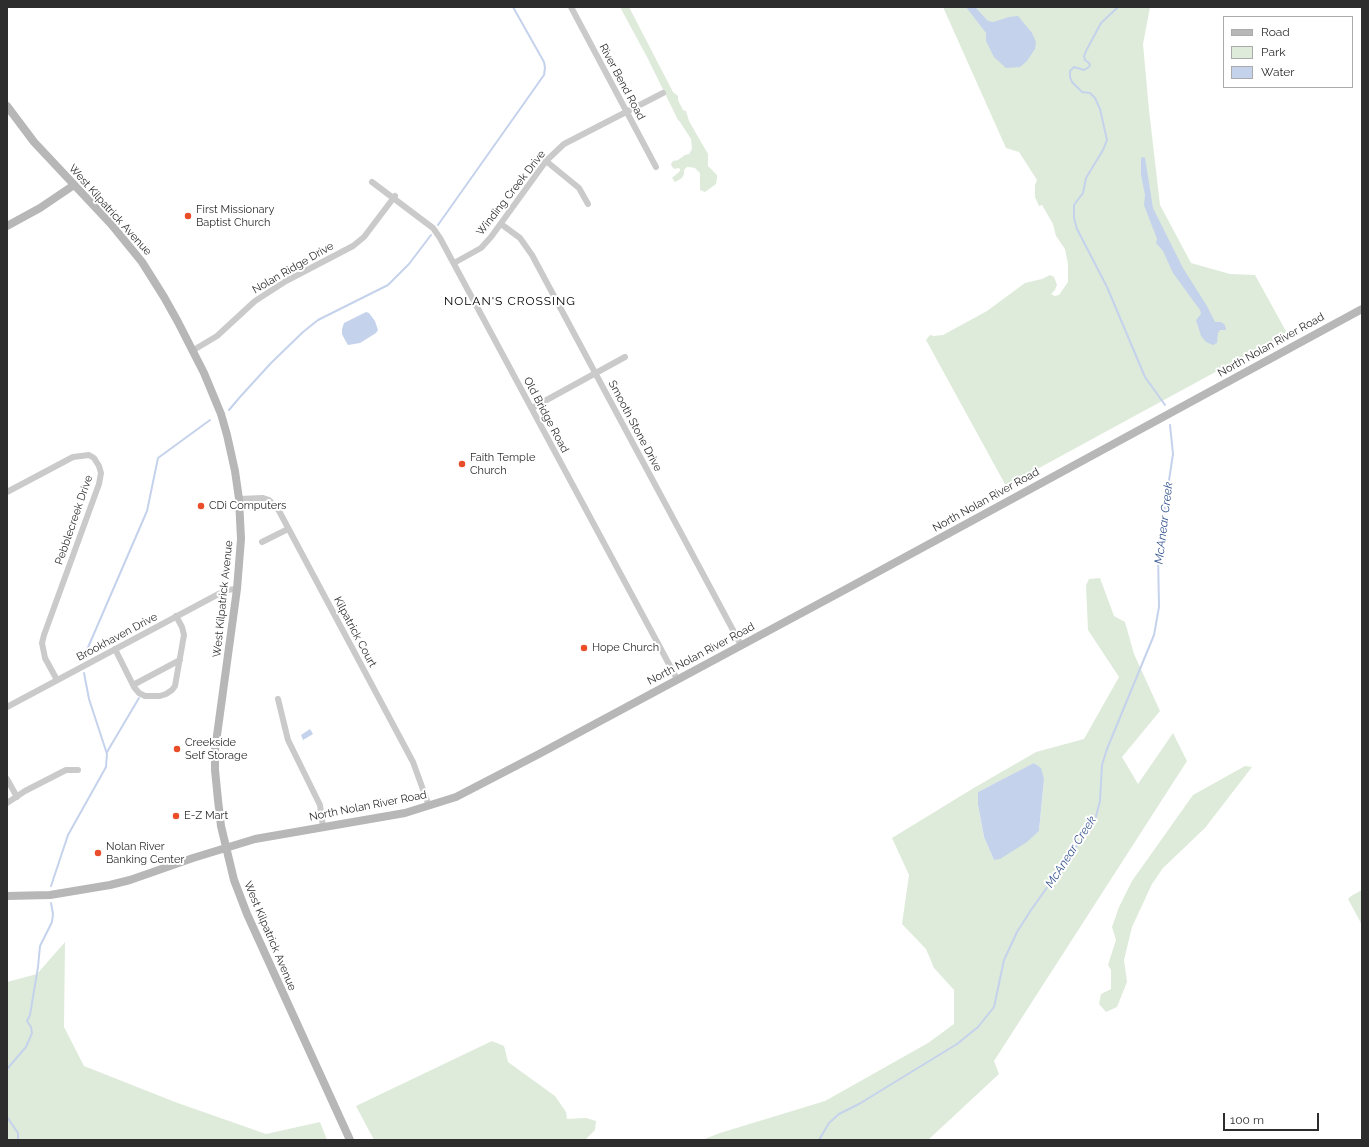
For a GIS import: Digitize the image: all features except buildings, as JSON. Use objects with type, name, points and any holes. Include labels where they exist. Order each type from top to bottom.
[{"type":"main road","name":"West Kilpatrick Avenue","points":[[7,106],[34,142],[111,224],[142,262],[164,297],[192,351],[213,393],[224,424],[235,471],[239,499],[241,539],[237,589],[217,728],[216,750],[218,800],[226,847],[234,880],[247,914],[350,1140]]},
{"type":"main road","points":[[7,226],[40,208],[74,185]]},
{"type":"main road","name":"North Nolan River Road","points":[[7,896],[50,895],[110,885],[130,880],[226,847],[276,834],[405,813],[456,797],[871,576],[1362,308]]},
{"type":"street","name":"River Bend Road","points":[[571,7],[656,167]]},
{"type":"street","name":"Winding Creek Drive","points":[[454,263],[481,248],[501,224],[546,161],[564,144],[663,93]]},
{"type":"street","points":[[546,161],[579,188],[588,204]]},
{"type":"street","name":"Old Bridge Road","points":[[372,182],[395,197],[436,232],[677,679]]},
{"type":"street","name":"Nolan Ridge Drive","points":[[192,351],[217,336],[255,301],[286,281],[353,246],[364,237],[395,197]]},
{"type":"street","name":"Smooth Stone Drive","points":[[501,224],[520,238],[532,255],[741,645]]},
{"type":"street","points":[[532,408],[625,357]]},
{"type":"street","name":"Pebblecreek Drive","points":[[7,492],[73,457],[89,455],[94,458],[101,473],[99,484],[42,643],[45,658],[57,680]]},
{"type":"street","name":"Kilpatrick Court","points":[[239,499],[256,498],[269,500],[278,509],[413,762],[429,806]]},
{"type":"street","points":[[262,542],[288,529]]},
{"type":"street","name":"Brookhaven Drive","points":[[7,707],[226,590],[237,589]]},
{"type":"street","points":[[115,649],[133,686],[139,693],[145,696],[160,696],[166,694],[175,686],[184,635],[182,627],[176,616]]},
{"type":"street","points":[[133,686],[180,660]]},
{"type":"street","points":[[278,699],[288,740],[320,805],[323,827]]},
{"type":"street","points":[[7,803],[66,770],[78,770]]},
{"type":"street","points":[[7,779],[17,797]]},
{"type":"green space","points":[[620,7],[629,7],[673,92],[678,96],[678,100],[683,110],[686,111],[689,121],[708,154],[708,166],[717,175],[717,178],[716,184],[705,192],[700,190],[700,173],[695,168],[687,167],[684,170],[682,178],[675,182],[672,178],[680,171],[680,169],[675,169],[671,164],[673,161],[689,154],[692,149],[691,139],[678,120]]},
{"type":"green space","points":[[943,7],[1150,7],[1143,44],[1160,205],[1191,263],[1230,274],[1255,275],[1287,333],[1006,486],[926,340],[930,335],[943,335],[987,311],[1025,283],[1042,279],[1050,275],[1054,277],[1057,285],[1051,294],[1055,296],[1059,295],[1068,282],[1068,264],[1065,249],[1056,236],[1053,224],[1042,205],[1039,206],[1035,197],[1035,185],[1037,180],[1019,152],[1006,148]]},
{"type":"green space","points":[[1100,578],[1114,616],[1125,622],[1134,654],[1160,711],[1122,757],[1138,784],[1173,733],[1187,761],[994,1061],[999,1074],[928,1140],[702,1140],[720,1133],[825,1101],[928,1043],[954,1024],[954,990],[934,968],[926,949],[902,924],[909,875],[892,838],[1036,752],[1084,739],[1119,677],[1088,630],[1086,585],[1089,579]],"holes":[[[1035,763],[1044,779],[1039,831],[994,860],[984,837],[978,805],[978,792]]]},
{"type":"green space","points":[[1245,766],[1252,767],[1205,828],[1163,868],[1152,884],[1132,927],[1124,960],[1127,982],[1117,1007],[1106,1012],[1099,1004],[1101,994],[1111,989],[1111,970],[1108,965],[1116,940],[1112,927],[1119,907],[1132,881],[1193,795]]},
{"type":"green space","points":[[1362,890],[1362,925],[1348,899]]},
{"type":"green space","points":[[65,942],[64,1027],[84,1066],[175,1102],[266,1134],[320,1122],[327,1140],[7,1140],[7,982],[37,974]]},
{"type":"green space","points":[[492,1041],[504,1046],[508,1062],[555,1096],[566,1112],[567,1119],[586,1118],[596,1121],[595,1130],[585,1140],[374,1140],[356,1106]]},
{"type":"water","points":[[966,7],[975,7],[988,21],[993,22],[1018,16],[1032,33],[1036,42],[1035,49],[1027,61],[1020,67],[1006,68],[994,57],[986,41],[986,33]]},
{"type":"water","points":[[1144,157],[1153,208],[1183,268],[1207,306],[1215,322],[1221,322],[1225,325],[1226,330],[1220,330],[1218,333],[1217,343],[1213,345],[1206,342],[1201,336],[1196,320],[1201,314],[1200,310],[1173,273],[1163,251],[1156,243],[1157,239],[1144,205],[1145,195],[1141,175],[1141,158]]},
{"type":"water","points":[[366,312],[369,313],[375,321],[378,330],[376,333],[360,343],[348,345],[342,334],[344,323]]},
{"type":"water","points":[[310,729],[313,734],[303,740],[301,735]]},
{"type":"water","points":[[1034,763],[1041,768],[1044,779],[1039,831],[1027,842],[1000,859],[994,860],[984,837],[978,805],[978,792]]},
{"type":"waterway","points":[[438,225],[544,75],[544,62],[513,7]]},
{"type":"waterway","name":"McAnear Creek","points":[[1118,7],[1101,23],[1086,51],[1084,56],[1085,60],[1090,65],[1089,67],[1084,70],[1074,67],[1070,71],[1072,82],[1082,92],[1090,93],[1095,98],[1100,109],[1107,140],[1103,150],[1086,178],[1083,193],[1074,205],[1074,218],[1077,229],[1107,287],[1145,377],[1165,405]]},
{"type":"waterway","points":[[229,410],[271,363],[303,332],[318,320],[388,285],[409,264],[431,235]]},
{"type":"waterway","points":[[83,659],[147,511],[158,458],[210,420]]},
{"type":"waterway","name":"McAnear Creek","points":[[819,1140],[829,1123],[839,1114],[859,1104],[957,1044],[978,1027],[994,1007],[1004,960],[1017,932],[1095,820],[1100,801],[1102,765],[1107,749],[1154,635],[1159,607],[1158,553],[1173,454],[1170,425]]},
{"type":"waterway","points":[[51,886],[68,835],[106,767],[107,754],[89,699],[84,673]]},
{"type":"waterway","points":[[107,752],[139,698]]},
{"type":"waterway","points":[[7,1069],[26,1047],[32,1033],[31,1027],[27,1021],[30,1015],[40,946],[52,922],[53,914],[51,903]]},
{"type":"waterway","points":[[7,1117],[18,1133],[18,1140]]},
{"type":"place","name":"First Missionary Baptist Church","points":[[188,216]]},
{"type":"place","name":"Faith Temple Church","points":[[462,464]]},
{"type":"place","name":"CDi Computers","points":[[201,506]]},
{"type":"place","name":"Hope Church","points":[[584,648]]},
{"type":"place","name":"Creekside Self Storage","points":[[177,749]]},
{"type":"place","name":"E-Z Mart","points":[[176,816]]},
{"type":"place","name":"Nolan River Banking Center","points":[[98,853]]},
{"type":"district","name":"NOLAN'S CROSSING","points":[[510,301]]}]
